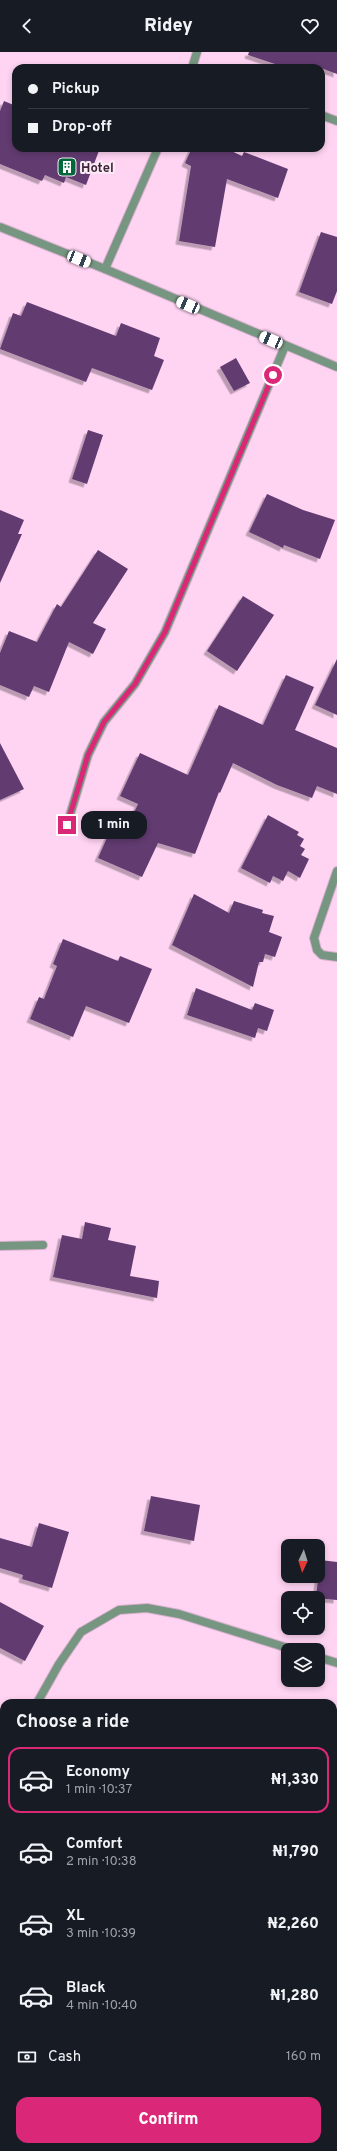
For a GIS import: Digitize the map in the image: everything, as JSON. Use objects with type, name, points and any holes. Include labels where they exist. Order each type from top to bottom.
[{"type":"street","points":[[194,64],[198,52]]},
{"type":"street","points":[[325,116],[337,121]]},
{"type":"street","points":[[105,269],[156,152]]},
{"type":"street","points":[[0,227],[105,269],[337,367]]},
{"type":"street","points":[[67,825],[88,755],[104,722],[135,684],[165,632],[285,346]]},
{"type":"street","points":[[337,871],[314,938],[318,950],[322,954],[337,957]]},
{"type":"street","points":[[0,1246],[42,1245]]},
{"type":"street","points":[[38,1699],[59,1664],[81,1632],[119,1610],[147,1608],[179,1614],[281,1646]]},
{"type":"street","points":[[325,1659],[337,1663]]},
{"type":"building","points":[[249,52],[337,52],[337,74],[325,70],[325,64],[275,64],[248,55]]},
{"type":"building","name":"Hotel","points":[[4,101],[12,104],[12,152],[98,152],[86,185],[66,177],[64,183],[45,175],[42,181],[0,164],[0,111]]},
{"type":"building","points":[[190,152],[234,152],[242,156],[244,152],[288,169],[278,198],[227,179],[215,247],[179,241],[191,166],[185,163]]},
{"type":"building","points":[[321,232],[337,237],[337,291],[332,304],[299,292]]},
{"type":"building","points":[[27,302],[116,336],[121,323],[160,338],[154,356],[164,360],[152,390],[92,368],[86,382],[0,349],[13,313],[21,316]]},
{"type":"building","points":[[236,358],[250,383],[234,391],[220,367]]},
{"type":"building","points":[[88,430],[103,435],[87,484],[72,479]]},
{"type":"building","points":[[267,494],[303,510],[335,520],[320,559],[284,545],[283,548],[249,532]]},
{"type":"building","points":[[0,510],[24,520],[18,534],[22,534],[0,583]]},
{"type":"building","points":[[98,550],[128,569],[93,623],[106,629],[93,654],[69,642],[49,692],[34,686],[29,697],[0,685],[0,653],[9,631],[37,642],[57,604],[61,607]]},
{"type":"building","points":[[243,596],[274,615],[237,671],[207,651]]},
{"type":"building","points":[[337,659],[337,715],[315,705]]},
{"type":"building","points":[[286,675],[314,687],[295,730],[337,748],[337,794],[317,786],[312,798],[277,785],[233,763],[220,793],[219,792],[195,854],[158,843],[142,877],[98,858],[110,831],[123,836],[138,804],[120,796],[140,753],[188,775],[219,705],[263,725]]},
{"type":"building","points":[[0,743],[24,789],[0,800]]},
{"type":"building","points":[[268,815],[299,832],[297,835],[304,839],[300,846],[305,849],[301,855],[309,859],[300,878],[288,871],[283,881],[273,876],[270,883],[241,868]]},
{"type":"building","points":[[194,894],[229,913],[234,901],[263,910],[262,913],[274,916],[269,932],[282,937],[275,957],[265,954],[263,962],[259,962],[253,987],[172,945]]},
{"type":"building","points":[[63,939],[118,961],[120,956],[152,969],[129,1023],[86,1006],[73,1037],[30,1019],[39,997],[44,999],[57,966],[53,964]]},
{"type":"building","points":[[196,988],[252,1010],[255,1003],[274,1010],[267,1031],[258,1028],[255,1038],[187,1015]]},
{"type":"building","points":[[85,1222],[111,1228],[108,1240],[136,1246],[130,1276],[159,1281],[157,1298],[53,1277],[62,1235],[82,1239]]},
{"type":"building","points":[[151,1496],[200,1505],[194,1541],[144,1531]]},
{"type":"building","points":[[39,1523],[69,1532],[52,1588],[22,1579],[23,1575],[0,1568],[0,1538],[32,1547]]},
{"type":"building","points":[[325,1561],[337,1562],[337,1600],[325,1599],[325,1591],[317,1591],[318,1583],[325,1583]]},
{"type":"building","points":[[0,1602],[44,1626],[25,1661],[0,1648]]},
{"type":"place","name":"Hotel","points":[[67,167]]},
{"type":"route","points":[[67,825],[88,755],[104,722],[135,684],[165,632],[273,375]]}]
